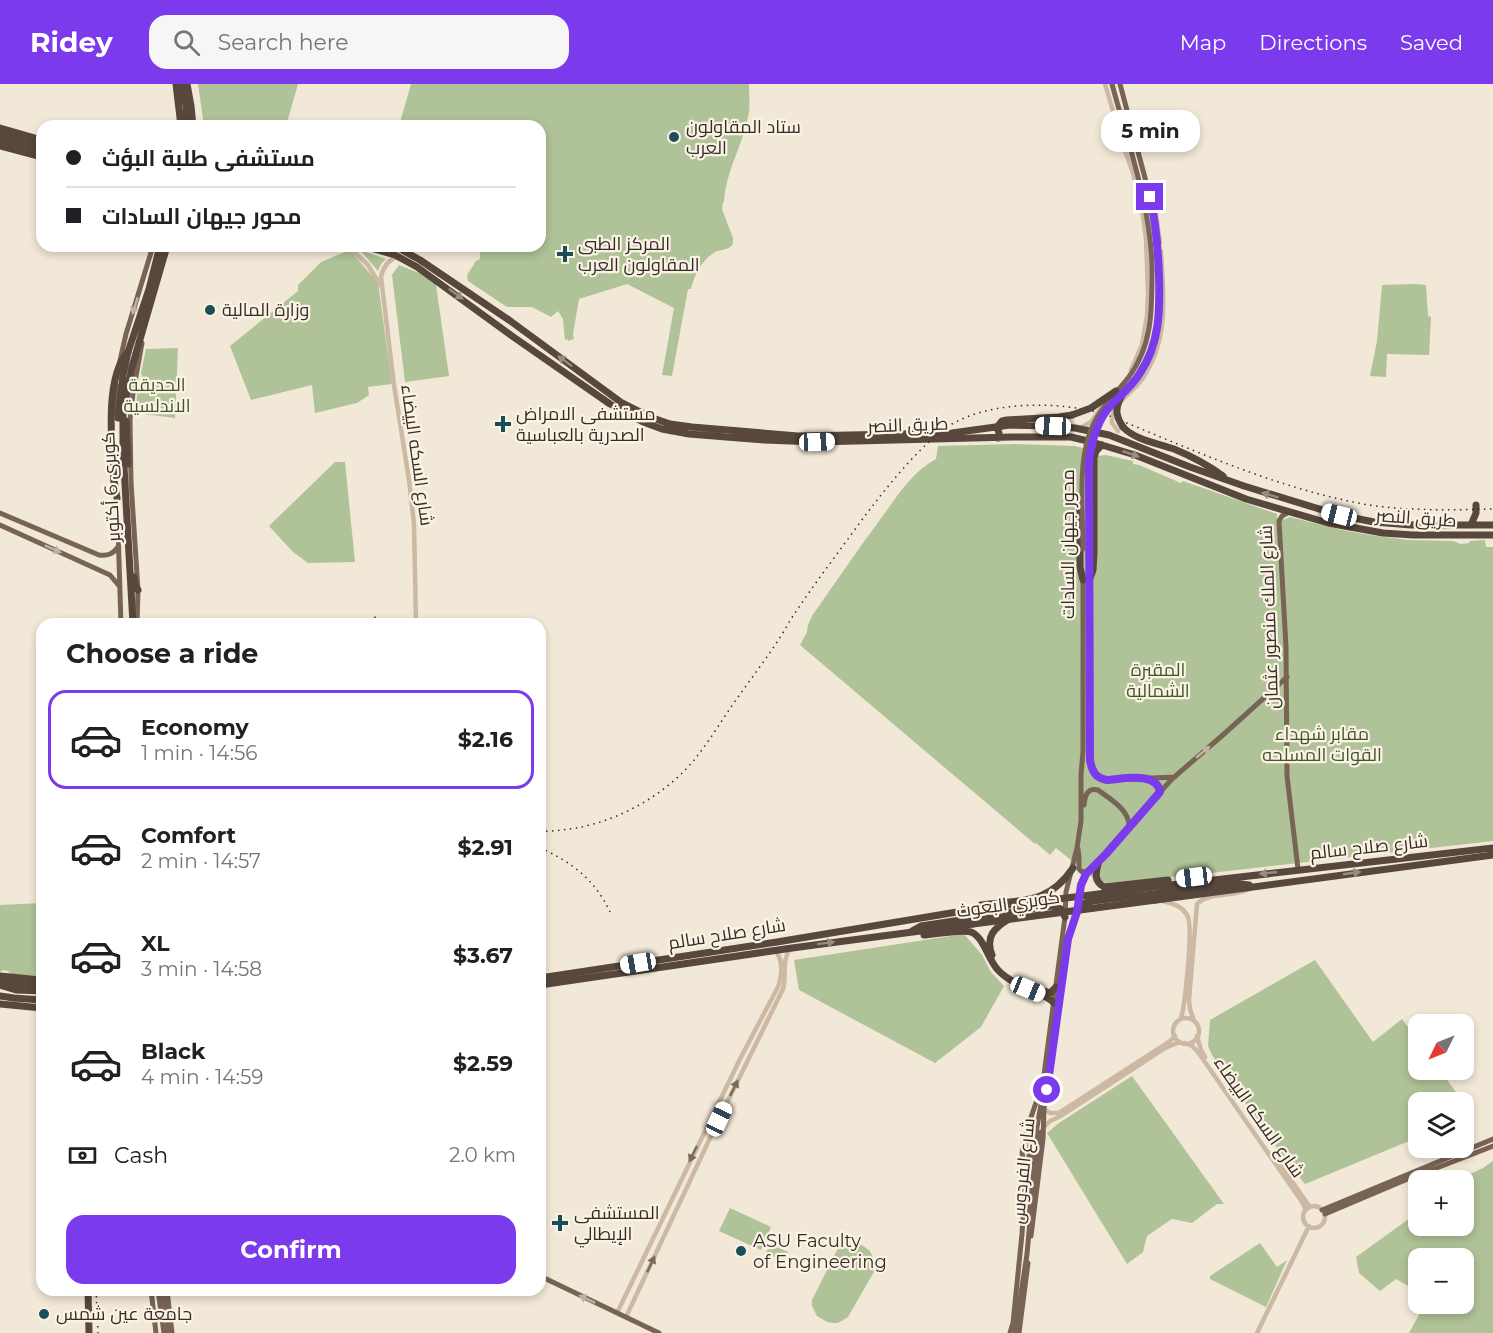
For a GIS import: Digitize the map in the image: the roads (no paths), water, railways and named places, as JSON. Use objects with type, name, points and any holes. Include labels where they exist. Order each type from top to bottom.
[{"type":"highway","points":[[176,84],[180,120]]},
{"type":"highway","points":[[182,84],[187,120]]},
{"type":"highway","points":[[189,84],[193,120]]},
{"type":"highway","points":[[0,128],[36,138]]},
{"type":"highway","points":[[0,135],[36,145]]},
{"type":"highway","points":[[0,141],[36,150]]},
{"type":"highway","points":[[0,146],[36,155]]},
{"type":"highway","name":"كوبرى 6 أكتوبر","points":[[133,618],[118,429],[120,396],[128,352],[158,252]]},
{"type":"highway","name":"كوبرى 6 أكتوبر","points":[[133,618],[123,413],[134,360],[167,252]]},
{"type":"highway","name":"طريق النصر","points":[[385,252],[398,256],[424,271],[520,342],[625,413],[676,432],[800,442],[1050,436],[1080,439],[1135,455],[1246,499],[1328,523],[1423,536],[1493,535]]},
{"type":"highway","name":"طريق النصر","points":[[406,252],[509,320],[622,403],[650,417],[678,426],[798,436],[952,433],[1010,425],[1078,429],[1118,438],[1244,486],[1347,517],[1392,524],[1493,525]]},
{"type":"highway","points":[[503,329],[509,327],[509,320]]},
{"type":"highway","points":[[520,342],[520,336],[525,332]]},
{"type":"highway","points":[[117,498],[111,434],[112,397],[122,361],[128,352]]},
{"type":"highway","points":[[998,438],[997,427],[1009,419],[1072,415],[1119,393]]},
{"type":"highway","points":[[1119,393],[1117,414],[1121,424],[1128,432],[1196,459],[1233,482]]},
{"type":"highway","points":[[123,413],[127,424],[129,492],[135,582],[138,590]]},
{"type":"highway","points":[[1010,425],[1009,430],[1012,437]]},
{"type":"highway","points":[[1080,439],[1084,446],[1079,528],[1080,567],[1086,580]]},
{"type":"highway","points":[[1086,580],[1093,568],[1094,456],[1102,445]]},
{"type":"highway","points":[[1083,453],[1090,451],[1094,456]]},
{"type":"highway","points":[[1244,486],[1251,493],[1246,499]]},
{"type":"highway","points":[[1302,504],[1298,510],[1302,515]]},
{"type":"highway","points":[[1471,525],[1476,513],[1476,505]]},
{"type":"highway","name":"شارع صلاح سالم","points":[[1248,875],[1493,848]]},
{"type":"highway","name":"شارع صلاح سالم","points":[[1252,887],[1493,855]]},
{"type":"highway","points":[[1099,861],[1096,877],[1098,883],[1104,887]]},
{"type":"highway","points":[[918,919],[936,911],[1038,898],[1063,881],[1073,868]]},
{"type":"highway","points":[[1093,901],[1090,897],[1091,893],[1104,887],[1240,873],[1248,875]]},
{"type":"highway","name":"كوبري البعوث","points":[[918,919],[969,910],[1248,875]]},
{"type":"highway","points":[[1077,912],[1085,903],[1093,901],[1240,884],[1252,887]]},
{"type":"highway","name":"كوبري البعوث","points":[[910,932],[1252,887]]},
{"type":"highway","points":[[1049,892],[1053,899],[1052,906]]},
{"type":"highway","points":[[910,932],[921,926],[1052,906],[1061,909],[1065,916]]},
{"type":"highway","name":"شارع صلاح سالم","points":[[546,977],[918,919]]},
{"type":"highway","points":[[1010,920],[994,930],[989,950],[994,960],[1001,969],[1029,986],[1046,993],[1052,992],[1056,987]]},
{"type":"highway","points":[[910,932],[921,935],[972,932],[981,940],[998,970],[1022,986],[1048,997],[1054,1003]]},
{"type":"highway","name":"شارع صلاح سالم","points":[[546,984],[910,932]]},
{"type":"highway","points":[[0,981],[36,980]]},
{"type":"highway","points":[[0,981],[36,989]]},
{"type":"highway","points":[[0,981],[22,991],[36,990]]},
{"type":"highway","points":[[0,996],[36,991]]},
{"type":"highway","points":[[0,996],[36,1003]]},
{"type":"highway","points":[[0,1004],[36,1004]]},
{"type":"highway","points":[[89,1296],[92,1333]]},
{"type":"highway","points":[[92,1333],[93,1296]]},
{"type":"main road","name":"محور جيهان السادات","points":[[1073,868],[1081,811],[1088,479],[1091,448],[1095,432],[1104,414],[1142,355],[1149,336],[1152,306],[1151,241],[1147,217],[1112,84]]},
{"type":"main road","name":"محور جيهان السادات","points":[[1119,84],[1146,180],[1156,228],[1160,311],[1155,343],[1141,372],[1119,393]]},
{"type":"main road","points":[[1125,133],[1126,154]]},
{"type":"main road","points":[[121,618],[114,429],[119,362],[151,252]]},
{"type":"main road","points":[[134,618],[138,590],[131,482],[131,409],[141,346],[167,252]]},
{"type":"main road","name":"شارع الملك منصور عثمان","points":[[1289,512],[1279,521],[1287,677],[1287,776],[1298,869]]},
{"type":"main road","points":[[0,513],[99,555],[115,552],[119,545]]},
{"type":"main road","points":[[0,525],[110,575],[121,590]]},
{"type":"main road","points":[[73,558],[79,547]]},
{"type":"main road","name":"محور جيهان السادات","points":[[1086,580],[1090,760],[1093,772],[1107,780],[1142,778]]},
{"type":"main road","points":[[1077,848],[1079,868],[1082,872],[1089,871],[1174,777],[1287,677]]},
{"type":"main road","points":[[1142,778],[1174,777]]},
{"type":"main road","points":[[1142,778],[1156,782],[1160,792]]},
{"type":"main road","points":[[1081,811],[1088,792],[1093,789],[1098,790],[1126,813],[1129,827]]},
{"type":"main road","name":"شارع الفردوس","points":[[1016,1332],[1013,1323],[1026,1173],[1022,1153],[1042,1086],[1065,916],[1065,899],[1073,868]]},
{"type":"main road","name":"شارع الفردوس","points":[[1036,1157],[1040,1134],[1043,1130],[1068,939],[1077,912],[1079,889],[1089,871]]},
{"type":"main road","points":[[1016,1332],[1042,1086]]},
{"type":"main road","points":[[1030,1120],[1032,1126],[1028,1155],[1034,1160],[1036,1157]]},
{"type":"main road","points":[[1323,1212],[1435,1166],[1493,1139]]},
{"type":"main road","points":[[1435,1166],[1493,1146]]},
{"type":"main road","points":[[546,1279],[659,1333]]},
{"type":"main road","points":[[152,1296],[156,1333]]},
{"type":"main road","points":[[163,1296],[168,1333]]},
{"type":"street","points":[[1078,429],[1092,420],[1127,375],[1140,351],[1146,327],[1148,294],[1145,230],[1132,166],[1126,154],[1105,84]]},
{"type":"street","points":[[1118,431],[1112,423],[1112,415],[1149,368],[1158,346],[1163,322],[1159,229],[1154,203],[1146,180]]},
{"type":"street","name":"شارع السكه البيضاء","points":[[354,252],[371,269],[382,291]]},
{"type":"street","name":"شارع السكه البيضاء","points":[[398,256],[383,268],[381,277],[394,385],[412,502],[416,618]]},
{"type":"street","points":[[1043,1130],[1050,1121],[1165,1048],[1192,1041],[1197,1036],[1198,1028],[1190,1009],[1189,1000],[1197,904],[1202,899],[1242,893],[1252,887]]},
{"type":"street","points":[[1156,900],[1172,903],[1184,912],[1189,922],[1184,1007],[1181,1019]]},
{"type":"street","points":[[626,1317],[739,1076],[783,989],[785,959],[792,948]]},
{"type":"street","points":[[617,1313],[740,1059],[778,987],[781,961],[775,950]]},
{"type":"street","points":[[1183,1042],[1175,1036],[1176,1023],[1188,1018],[1194,1021]]},
{"type":"street","points":[[1044,1109],[1050,1113],[1059,1113],[1175,1036]]},
{"type":"street","name":"شارع السكه البيضاء","points":[[1197,1036],[1208,1063],[1308,1209]]},
{"type":"street","name":"شارع السكه البيضاء","points":[[1183,1042],[1198,1052],[1308,1209]]},
{"type":"street","points":[[1318,1207],[1323,1212],[1324,1220],[1321,1225],[1309,1226],[1304,1219],[1308,1209],[1318,1207]]},
{"type":"street","points":[[1257,1333],[1309,1226]]},
{"type":"street","points":[[633,1277],[643,1281]]},
{"type":"railway","points":[[546,831],[576,828],[611,818],[644,802],[674,781],[702,750],[812,589],[895,478],[942,430],[964,418],[983,412],[1024,406],[1045,405],[1086,410],[1105,414],[1235,467],[1335,498],[1400,508],[1493,509]]},
{"type":"railway","points":[[375,612],[375,618]]},
{"type":"railway","points":[[546,851],[581,873],[598,891],[610,912]]},
{"type":"railway","points":[[96,1296],[98,1333]]},
{"type":"place","name":"ستاد المقاولون العرب","points":[[674,137]]},
{"type":"place","name":"المركز الطبى المقاولون العرب","points":[[565,254]]},
{"type":"place","name":"وزارة المالية","points":[[210,310]]},
{"type":"place","name":"مستشفى الامراض الصدرية بالعباسية","points":[[503,424]]},
{"type":"place","name":"المستشفى الإيطالي","points":[[560,1223]]},
{"type":"place","name":"ASU Faculty of Engineering","points":[[741,1251]]},
{"type":"place","name":"جامعة عين شمس","points":[[44,1314]]},
{"type":"park label","name":"الحديقة الاندلسية","points":[[157,395]]},
{"type":"park label","name":"المقبرة الشمالية","points":[[1158,680]]},
{"type":"park label","name":"مقابر شهداء القوات المسلحه","points":[[1322,744]]}]
